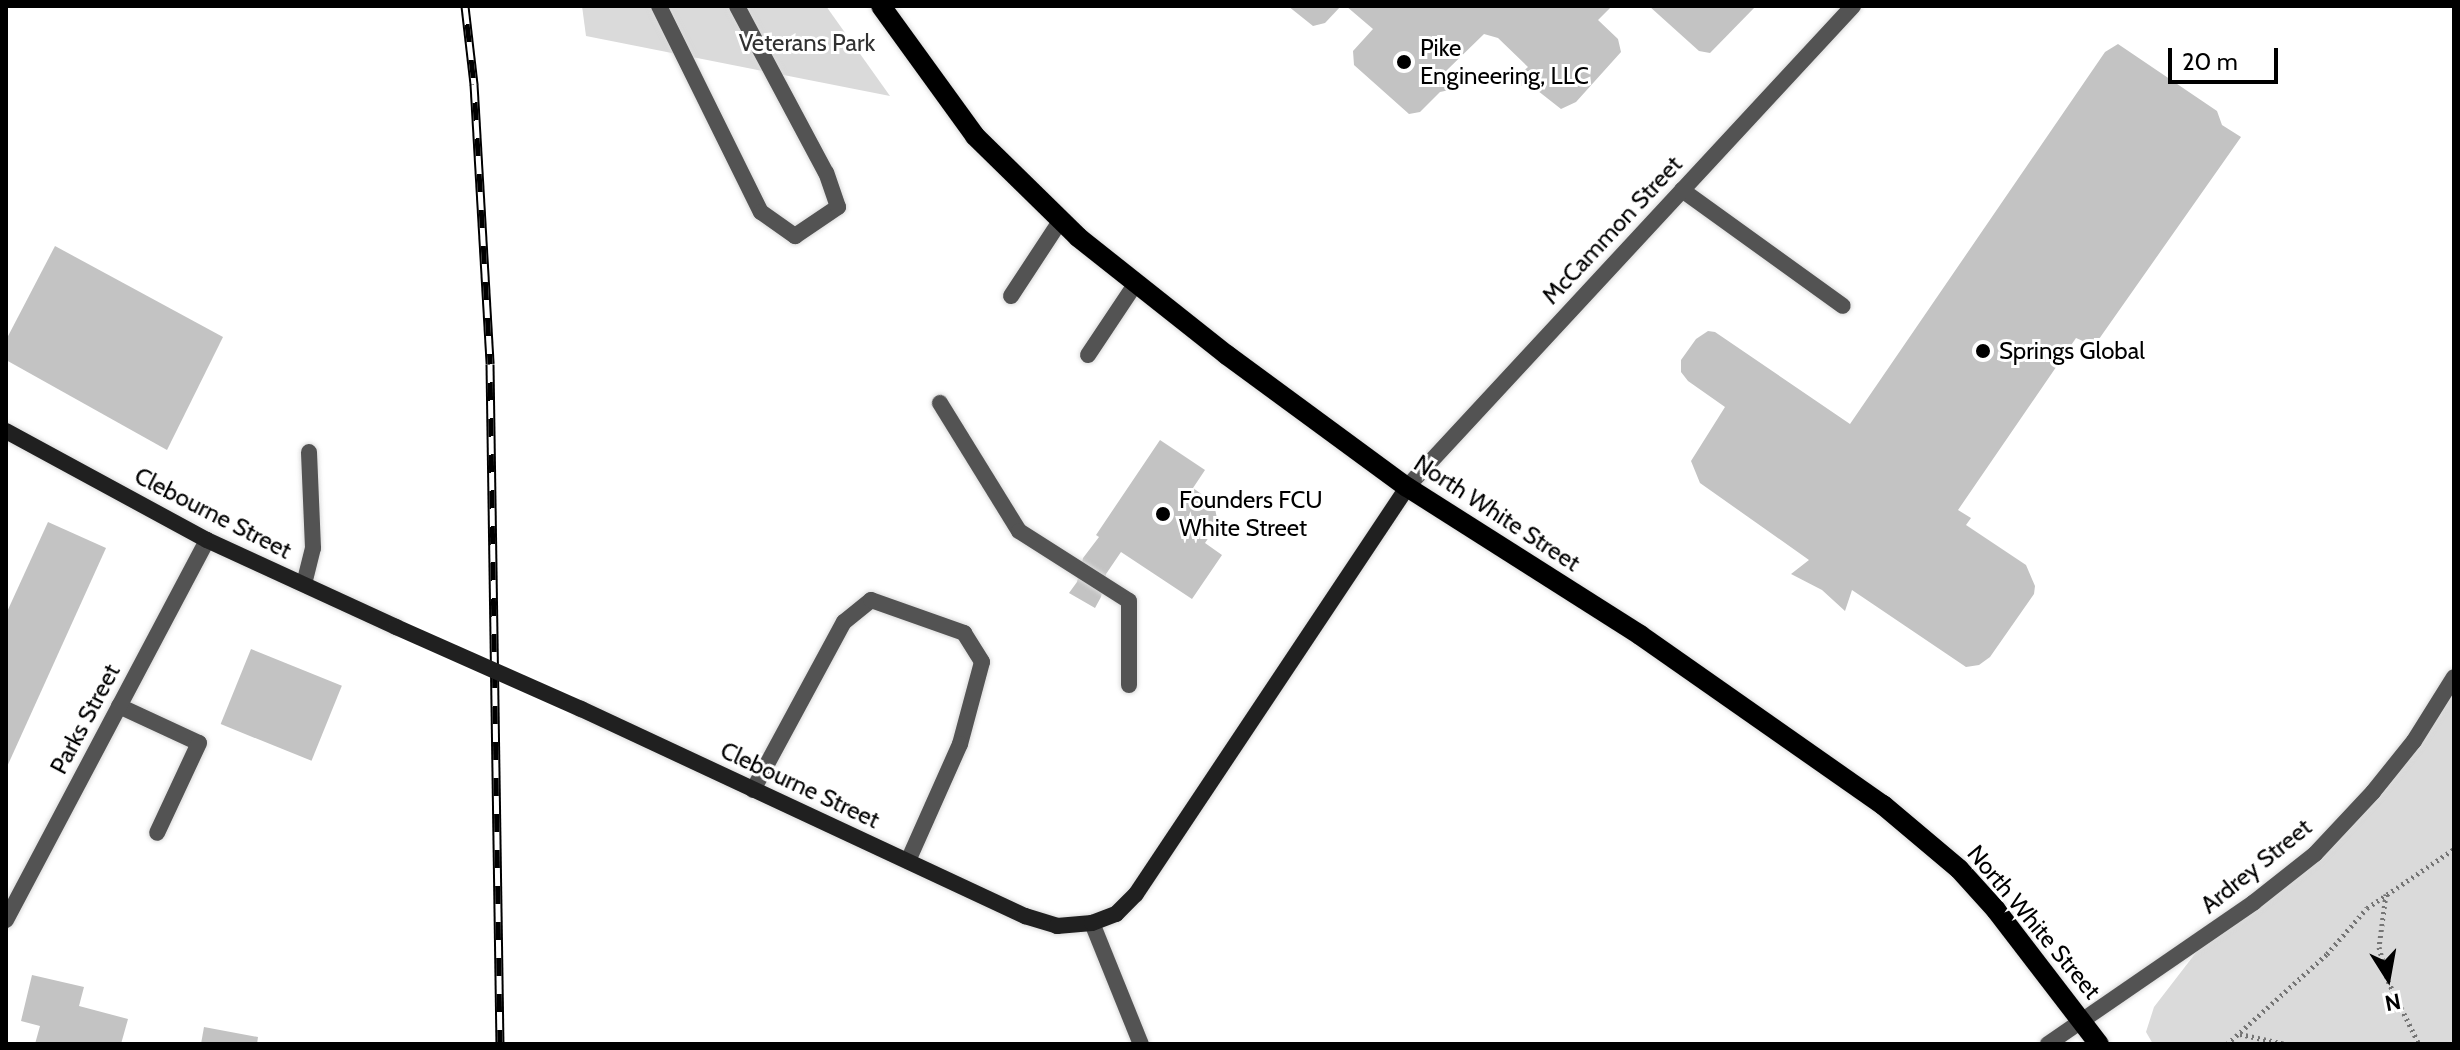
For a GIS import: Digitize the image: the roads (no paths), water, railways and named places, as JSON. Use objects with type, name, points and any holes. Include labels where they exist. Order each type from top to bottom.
[{"type":"main road","name":"North White Street","points":[[881,6],[975,136],[1061,220],[1136,283],[1407,487],[1640,635],[1883,805],[1959,869],[2083,1019],[2099,1044]]},
{"type":"main road","name":"Clebourne Street","points":[[6,431],[207,540],[581,709],[1025,916],[1057,926],[1092,923],[1116,914],[1136,894],[1407,487]]},
{"type":"street","points":[[659,6],[761,212],[795,236],[838,207],[826,173],[737,6]]},
{"type":"street","name":"McCammon Street","points":[[1407,487],[1853,6]]},
{"type":"street","points":[[1682,190],[1843,306]]},
{"type":"street","points":[[1011,296],[1061,220]]},
{"type":"street","points":[[1088,355],[1136,283]]},
{"type":"street","points":[[940,403],[1019,531],[1129,601],[1129,685]]},
{"type":"street","points":[[304,584],[313,548],[309,452]]},
{"type":"street","name":"Parks Street","points":[[6,920],[207,540]]},
{"type":"street","points":[[753,790],[844,622],[871,600],[964,633],[982,662],[960,744],[908,861]]},
{"type":"street","name":"Ardrey Street","points":[[2048,1044],[2240,912],[2315,854],[2373,792],[2414,741],[2454,677]]},
{"type":"street","points":[[119,706],[199,743],[157,833]]},
{"type":"street","points":[[1092,923],[1141,1044]]},
{"type":"railway","points":[[465,6],[474,84],[490,364],[500,1044]]},
{"type":"place","name":"Pike Engineering, LLC","points":[[1404,62]]},
{"type":"place","name":"Springs Global","points":[[1983,351]]},
{"type":"place","name":"Founders FCU White Street","points":[[1163,514]]},
{"type":"park label","name":"Veterans Park","points":[[807,43]]}]
